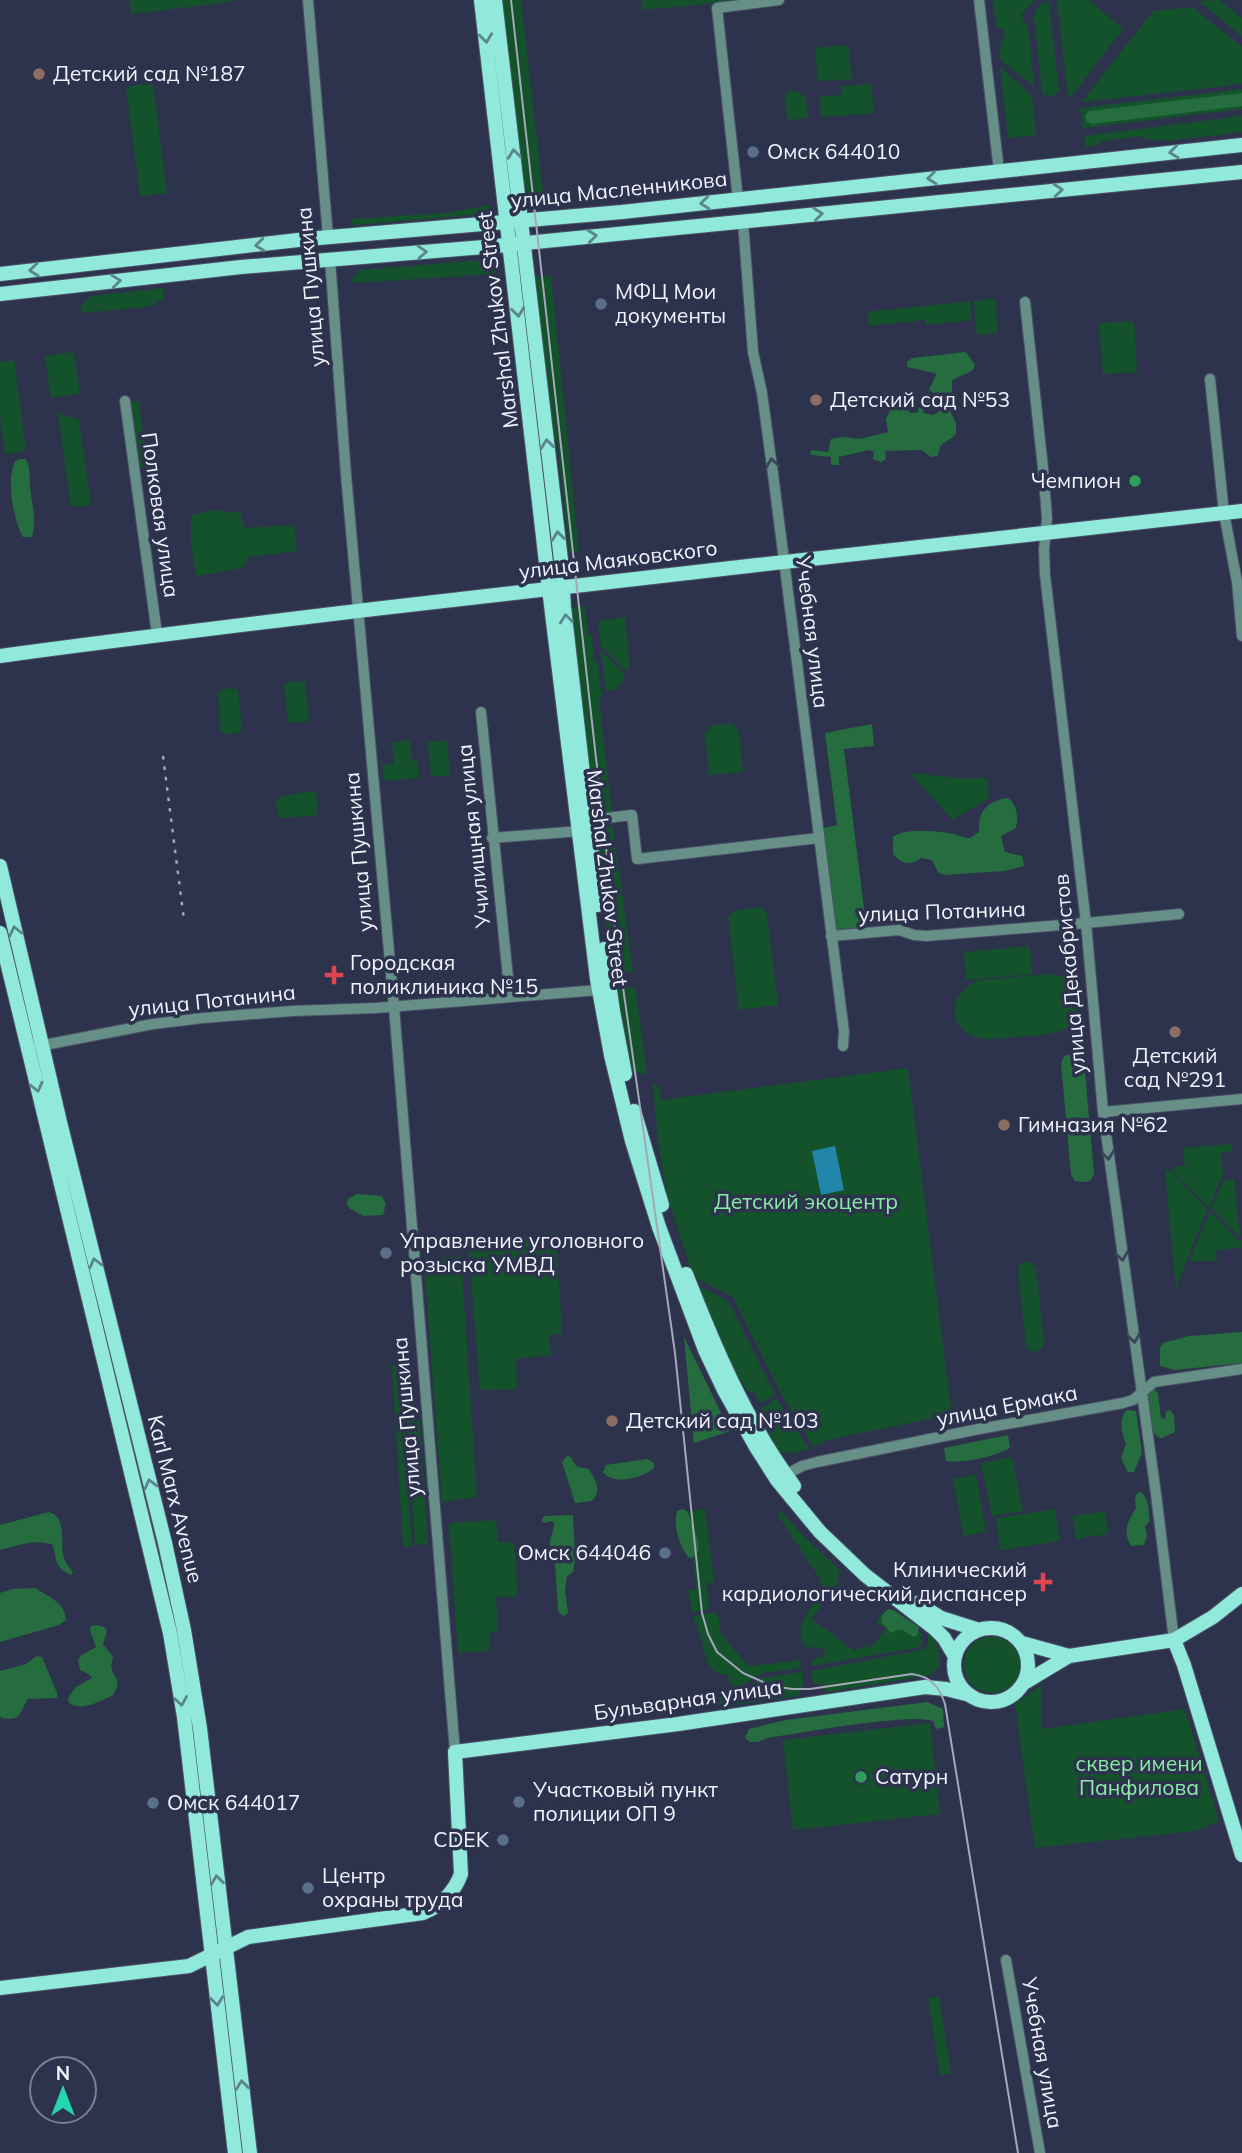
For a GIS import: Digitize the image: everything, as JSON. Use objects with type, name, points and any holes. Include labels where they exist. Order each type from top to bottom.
[{"type":"main road","name":"Marshal Zhukov Street","points":[[481,0],[515,222]]},
{"type":"main road","name":"Marshal Zhukov Street","points":[[495,0],[517,244],[582,824],[604,991],[637,1121],[680,1258],[733,1386],[782,1477],[820,1532],[873,1581],[936,1629],[954,1660]]},
{"type":"main road","name":"улица Масленникова","points":[[0,274],[328,237],[745,199],[1242,145]]},
{"type":"main road","points":[[990,196],[1000,186],[999,171]]},
{"type":"main road","name":"улица Масленникова","points":[[0,294],[241,267],[517,244],[1242,172]]},
{"type":"main road","points":[[879,184],[875,189],[875,196],[882,208]]},
{"type":"main road","points":[[743,222],[745,199]]},
{"type":"main road","points":[[386,233],[381,244],[387,254]]},
{"type":"main road","name":"улица Пушкина","points":[[328,237],[330,259]]},
{"type":"main road","name":"улица Маяковского","points":[[0,656],[157,634],[1045,532],[1242,512]]},
{"type":"main road","name":"Karl Marx Avenue","points":[[0,866],[11,973]]},
{"type":"main road","name":"Karl Marx Avenue","points":[[0,933],[35,1046],[177,1632],[184,1717],[250,2153]]},
{"type":"main road","name":"Marshal Zhukov Street","points":[[782,1477],[826,1525],[871,1568],[925,1609],[941,1618],[979,1630]]},
{"type":"main road","points":[[1069,1656],[1022,1643],[1006,1630],[979,1630],[966,1637],[959,1645],[954,1660],[956,1678],[962,1688],[981,1701],[1006,1699],[1024,1683],[1069,1656],[1174,1640],[1213,1617],[1242,1594]]},
{"type":"main road","points":[[1174,1640],[1242,1855]]},
{"type":"main road","points":[[1022,1643],[1028,1656],[1024,1683]]},
{"type":"main road","name":"Бульварная улица","points":[[925,1686],[954,1660]]},
{"type":"main road","name":"Бульварная улица","points":[[455,1752],[678,1724],[925,1686],[970,1695]]},
{"type":"main road","name":"улица Пушкина","points":[[218,1951],[248,1937],[423,1913],[436,1908],[447,1899],[458,1882],[461,1867],[455,1752]]},
{"type":"main road","points":[[0,1988],[189,1966],[218,1951]]},
{"type":"main road","name":"Karl Marx Avenue","points":[[218,1951],[235,2153]]},
{"type":"street","name":"улица Пушкина","points":[[307,0],[328,237]]},
{"type":"street","points":[[745,199],[717,8],[779,0]]},
{"type":"street","points":[[979,0],[999,171]]},
{"type":"street","name":"Учебная улица","points":[[743,222],[753,352],[762,393],[780,531],[844,1032],[843,1046]]},
{"type":"street","name":"улица Пушкина","points":[[330,259],[455,1752]]},
{"type":"street","name":"улица Декабристов","points":[[1025,302],[1047,518],[1044,549],[1046,589],[1086,923],[1102,1112],[1174,1640]]},
{"type":"street","points":[[1209,379],[1224,513],[1237,582],[1242,636]]},
{"type":"street","name":"Полковая улица","points":[[125,401],[157,634]]},
{"type":"street","name":"Училищная улица","points":[[481,712],[510,997]]},
{"type":"street","points":[[492,838],[632,815],[637,859],[818,838]]},
{"type":"street","name":"улица Потанина","points":[[831,936],[899,930],[926,936],[1179,914]]},
{"type":"street","name":"улица Потанина","points":[[35,1046],[153,1024],[203,1018],[604,991]]},
{"type":"street","points":[[1102,1112],[1242,1099]]},
{"type":"street","name":"улица Ермака","points":[[782,1477],[802,1466],[817,1462],[1118,1404],[1133,1400],[1154,1382],[1242,1369]]},
{"type":"street","name":"Учебная улица","points":[[1006,1960],[1040,2153]]},
{"type":"green space","points":[[130,0],[232,0],[232,2],[131,14]]},
{"type":"green space","points":[[500,0],[521,0],[543,193],[528,195],[523,179]]},
{"type":"green space","points":[[642,0],[748,0],[643,10]]},
{"type":"green space","points":[[993,0],[1034,0],[1021,15],[1028,28],[1034,86],[1000,60],[999,48],[1005,33],[1003,29],[996,27]]},
{"type":"green space","points":[[1057,0],[1089,0],[1123,29],[1071,97],[1068,97]]},
{"type":"green space","points":[[1219,0],[1242,18],[1242,37],[1199,1]]},
{"type":"green space","points":[[1044,1],[1049,3],[1059,91],[1052,97],[1044,95],[1042,90],[1034,17]]},
{"type":"green space","points":[[1192,7],[1242,47],[1242,84],[1082,102],[1153,11]]},
{"type":"green space","points":[[848,45],[852,79],[818,81],[815,48]]},
{"type":"green space","points":[[1000,66],[1032,96],[1036,135],[1008,138]]},
{"type":"green space","points":[[153,83],[167,193],[140,196],[126,87]]},
{"type":"green space","points":[[871,84],[874,113],[821,117],[819,97],[841,95],[841,86]]},
{"type":"green space","points":[[1242,89],[1242,109],[1083,128],[1080,108]]},
{"type":"green space","points":[[797,91],[806,98],[808,118],[787,120],[785,92]]},
{"type":"green space","points":[[1242,93],[1242,106],[1092,124],[1086,121],[1085,116],[1088,111]]},
{"type":"green space","points":[[1242,116],[1242,132],[1168,141],[1143,139],[1142,136],[1102,141],[1086,148],[1084,136]]},
{"type":"green space","points":[[489,205],[489,211],[485,214],[352,225],[350,219],[445,213]]},
{"type":"green space","points":[[494,259],[495,274],[353,283],[359,270]]},
{"type":"green space","points":[[551,275],[579,552],[569,553],[557,440],[553,440],[533,277]]},
{"type":"green space","points":[[163,288],[164,301],[155,301],[154,306],[82,313],[81,306],[91,296]]},
{"type":"green space","points":[[995,298],[998,333],[977,335],[974,301]]},
{"type":"green space","points":[[970,301],[972,320],[926,325],[925,320],[869,326],[867,312]]},
{"type":"green space","points":[[1134,321],[1137,372],[1103,374],[1099,323]]},
{"type":"green space","points":[[74,352],[80,394],[51,398],[45,356]]},
{"type":"green space","points":[[966,352],[975,365],[971,371],[952,381],[952,402],[949,409],[956,423],[956,434],[942,445],[938,456],[931,457],[922,450],[885,451],[886,459],[881,462],[873,459],[874,452],[869,450],[839,457],[839,465],[831,465],[831,457],[810,453],[812,450],[828,452],[831,439],[860,439],[888,432],[886,419],[890,411],[885,404],[887,400],[897,399],[910,413],[917,413],[923,399],[931,401],[932,406],[923,410],[924,413],[932,415],[939,412],[938,396],[929,390],[935,373],[907,367],[907,362],[912,358]]},
{"type":"green space","points":[[14,360],[26,451],[5,454],[0,416],[0,362]]},
{"type":"green space","points":[[139,401],[147,467],[136,468],[127,403]]},
{"type":"green space","points":[[58,412],[79,420],[91,505],[71,507]]},
{"type":"green space","points":[[26,459],[29,470],[34,517],[32,537],[23,537],[12,499],[12,469],[15,461]]},
{"type":"green space","points":[[214,510],[240,513],[245,528],[294,525],[297,551],[249,557],[243,568],[196,576],[191,545],[191,515]]},
{"type":"green space","points":[[585,606],[602,697],[599,700],[612,813],[601,817],[594,814],[568,608]]},
{"type":"green space","points":[[625,617],[630,669],[624,669],[601,646],[598,621]]},
{"type":"green space","points":[[601,651],[623,672],[624,682],[619,684],[616,690],[606,691]]},
{"type":"green space","points":[[305,681],[309,721],[288,723],[284,683]]},
{"type":"green space","points":[[234,688],[238,691],[242,729],[239,733],[225,734],[221,731],[218,693]]},
{"type":"green space","points":[[732,724],[739,731],[743,772],[709,775],[705,733],[712,725]]},
{"type":"green space","points":[[872,724],[874,746],[844,749],[867,932],[833,934],[819,829],[837,825],[825,733]]},
{"type":"green space","points":[[410,740],[412,761],[418,761],[419,778],[384,781],[382,765],[394,764],[392,742]]},
{"type":"green space","points":[[447,740],[450,775],[431,777],[428,742]]},
{"type":"green space","points":[[912,773],[987,778],[989,798],[953,820]]},
{"type":"green space","points":[[316,791],[318,815],[282,818],[278,815],[276,801],[281,796]]},
{"type":"green space","points":[[1008,798],[1014,804],[1016,828],[1001,836],[1005,852],[1022,856],[1024,866],[1005,871],[944,875],[938,872],[932,860],[921,858],[906,863],[893,854],[893,837],[905,832],[949,833],[970,838],[979,832],[980,818],[985,808]]},
{"type":"green space","points":[[613,826],[633,971],[611,974],[607,942],[624,939],[624,929],[617,926],[605,927],[594,834],[599,829]]},
{"type":"green space","points":[[760,907],[767,915],[778,1005],[739,1010],[728,917],[733,911]]},
{"type":"green space","points":[[1030,946],[1032,974],[966,980],[964,952]]},
{"type":"green space","points":[[1049,974],[1068,978],[1081,1000],[1075,1021],[1063,1030],[986,1039],[973,1036],[957,1022],[956,1003],[960,994],[969,986],[981,980]]},
{"type":"green space","points":[[634,986],[647,1074],[630,1071],[612,991]]},
{"type":"green space","points":[[1080,1054],[1084,1061],[1094,1173],[1091,1180],[1086,1182],[1075,1181],[1071,1175],[1061,1063],[1064,1056]]},
{"type":"green space","name":"Детский экоцентр","points":[[908,1068],[951,1408],[944,1416],[831,1439],[813,1446],[782,1395],[733,1297],[697,1279],[690,1266],[667,1195],[658,1141],[653,1083],[659,1087],[661,1100]]},
{"type":"green space","points":[[1231,1144],[1232,1151],[1221,1153],[1223,1173],[1209,1208],[1173,1170],[1185,1165],[1183,1148]]},
{"type":"green space","points":[[1171,1170],[1207,1209],[1176,1289],[1165,1171]]},
{"type":"green space","points":[[1234,1179],[1240,1237],[1211,1208],[1224,1180]]},
{"type":"green space","points":[[357,1194],[382,1196],[386,1204],[383,1215],[364,1216],[349,1208],[348,1199]]},
{"type":"green space","points":[[1210,1211],[1241,1242],[1241,1248],[1216,1250],[1217,1261],[1190,1261]]},
{"type":"green space","points":[[556,1233],[562,1333],[549,1335],[551,1355],[516,1359],[517,1389],[480,1390],[468,1241]]},
{"type":"green space","points":[[461,1256],[477,1497],[442,1502],[424,1260]]},
{"type":"green space","points":[[1026,1261],[1032,1263],[1036,1269],[1044,1342],[1042,1348],[1036,1352],[1029,1350],[1026,1344],[1018,1271],[1020,1264]]},
{"type":"green space","points":[[698,1286],[728,1301],[775,1395],[760,1403],[754,1391],[749,1393],[731,1365]]},
{"type":"green space","points":[[1242,1332],[1242,1363],[1175,1370],[1160,1366],[1160,1348],[1163,1343],[1189,1336]]},
{"type":"green space","points":[[684,1337],[730,1431],[694,1443]]},
{"type":"green space","points":[[401,1364],[412,1546],[403,1547],[392,1365]]},
{"type":"green space","points":[[1155,1389],[1161,1418],[1165,1419],[1166,1411],[1170,1410],[1174,1415],[1175,1432],[1162,1438],[1152,1431],[1146,1410],[1150,1390]]},
{"type":"green space","points":[[777,1399],[809,1449],[793,1453],[779,1452],[758,1410]]},
{"type":"green space","points":[[1127,1410],[1136,1411],[1142,1453],[1134,1472],[1128,1472],[1121,1458],[1126,1444],[1122,1422]]},
{"type":"green space","points":[[420,1420],[428,1544],[415,1545],[407,1421]]},
{"type":"green space","points":[[1008,1435],[1010,1448],[1004,1451],[970,1460],[946,1461],[944,1448]]},
{"type":"green space","points":[[567,1456],[571,1457],[577,1466],[589,1469],[594,1477],[597,1493],[592,1501],[575,1503],[562,1462]]},
{"type":"green space","points":[[1012,1457],[1023,1511],[992,1516],[981,1463]]},
{"type":"green space","points":[[647,1459],[654,1463],[654,1468],[643,1475],[621,1480],[603,1472],[606,1465]]},
{"type":"green space","points":[[976,1475],[986,1532],[964,1536],[953,1479]]},
{"type":"green space","points":[[1141,1492],[1147,1502],[1150,1521],[1145,1526],[1147,1536],[1144,1545],[1131,1546],[1127,1526],[1136,1508],[1137,1493]]},
{"type":"green space","points":[[705,1508],[714,1584],[706,1582],[709,1607],[692,1612],[688,1590],[697,1589],[686,1513]]},
{"type":"green space","points":[[1055,1509],[1060,1541],[1000,1550],[996,1518]]},
{"type":"green space","points":[[677,1511],[687,1511],[697,1538],[699,1550],[692,1558],[685,1552],[676,1529]]},
{"type":"green space","points":[[782,1511],[839,1570],[837,1585],[811,1619],[855,1651],[859,1647],[863,1649],[867,1644],[872,1647],[886,1628],[878,1624],[878,1620],[888,1611],[921,1633],[922,1645],[811,1666],[814,1659],[825,1656],[824,1648],[806,1647],[801,1632],[805,1618],[823,1591],[821,1580],[777,1514]]},
{"type":"green space","points":[[1105,1511],[1108,1534],[1076,1539],[1073,1516]]},
{"type":"green space","points":[[49,1512],[59,1519],[63,1552],[73,1572],[71,1575],[60,1567],[53,1545],[33,1542],[0,1550],[0,1525]]},
{"type":"green space","points":[[573,1515],[575,1559],[573,1572],[567,1576],[565,1591],[568,1613],[564,1616],[558,1609],[555,1564],[550,1549],[554,1522],[545,1523],[542,1519],[544,1516]]},
{"type":"green space","points":[[496,1520],[498,1542],[514,1542],[518,1596],[496,1597],[498,1632],[489,1633],[490,1651],[458,1653],[449,1523]]},
{"type":"green space","points":[[35,1588],[59,1604],[66,1620],[59,1625],[0,1642],[0,1593],[12,1589]]},
{"type":"green space","points":[[888,1609],[919,1627],[918,1634],[914,1637],[900,1630],[891,1633],[882,1623],[881,1616]]},
{"type":"green space","points":[[715,1612],[718,1614],[721,1634],[748,1666],[800,1660],[801,1668],[763,1673],[742,1686],[733,1688],[728,1675],[711,1668],[693,1616]]},
{"type":"green space","points":[[96,1625],[107,1631],[103,1644],[113,1657],[111,1666],[117,1685],[113,1695],[103,1700],[86,1706],[74,1705],[69,1703],[68,1698],[76,1687],[92,1678],[80,1670],[78,1661],[80,1656],[96,1647],[90,1630],[91,1626]]},
{"type":"green space","points":[[928,1633],[940,1657],[939,1667],[930,1675],[829,1692],[821,1684],[813,1683],[811,1671],[925,1649],[928,1645]]},
{"type":"green space","points":[[992,1637],[1003,1639],[1012,1645],[1018,1654],[1018,1676],[1012,1685],[1003,1691],[992,1693],[981,1691],[972,1685],[966,1676],[964,1665],[966,1654],[972,1645],[981,1639]]},
{"type":"green space","points":[[37,1656],[42,1657],[57,1698],[28,1699],[17,1717],[2,1718],[0,1671],[26,1664]]},
{"type":"green space","points":[[802,1672],[804,1682],[798,1696],[720,1707],[719,1700],[722,1695],[743,1690],[762,1678]]},
{"type":"green space","name":"сквер имени Панфилова","points":[[1041,1685],[1041,1729],[1185,1709],[1219,1821],[1194,1831],[1035,1848],[1015,1704]]},
{"type":"green space","points":[[927,1702],[943,1709],[944,1727],[936,1729],[933,1721],[908,1719],[825,1729],[767,1738],[758,1742],[750,1742],[745,1738],[749,1729],[786,1720]]},
{"type":"green space","name":"Сатурн","points":[[930,1723],[940,1814],[793,1830],[783,1740]]},
{"type":"green space","points":[[939,1997],[951,2073],[940,2075],[928,1998]]},
{"type":"water","points":[[835,1146],[844,1190],[821,1195],[812,1151]]},
{"type":"tram line","points":[[511,0],[617,945],[675,1353],[702,1613],[717,1652],[743,1673],[772,1686],[810,1689],[912,1674],[929,1680],[940,1692],[945,1704],[1018,2153]]},
{"type":"railway","points":[[163,756],[184,920]]},
{"type":"place","name":"Детский сад №187","points":[[39,74]]},
{"type":"place","name":"Омск 644010","points":[[753,152]]},
{"type":"place","name":"МФЦ Мои документы","points":[[601,304]]},
{"type":"place","name":"Детский сад №53","points":[[816,400]]},
{"type":"place","name":"Чемпион","points":[[1135,481]]},
{"type":"place","name":"Городская поликлиника №15","points":[[334,975]]},
{"type":"place","name":"Детский сад №291","points":[[1175,1032]]},
{"type":"place","name":"Гимназия №62","points":[[1004,1125]]},
{"type":"place","name":"Управление уголовного розыска УМВД","points":[[386,1253]]},
{"type":"place","name":"Детский сад №103","points":[[612,1421]]},
{"type":"place","name":"Омск 644046","points":[[665,1553]]},
{"type":"place","name":"Клинический кардиологический диспансер","points":[[1043,1582]]},
{"type":"place","name":"Сатурн","points":[[861,1777]]},
{"type":"place","name":"Участковый пункт полиции ОП 9","points":[[519,1802]]},
{"type":"place","name":"Омск 644017","points":[[153,1803]]},
{"type":"place","name":"CDEK","points":[[503,1840]]},
{"type":"place","name":"Центр охраны труда","points":[[308,1888]]}]
